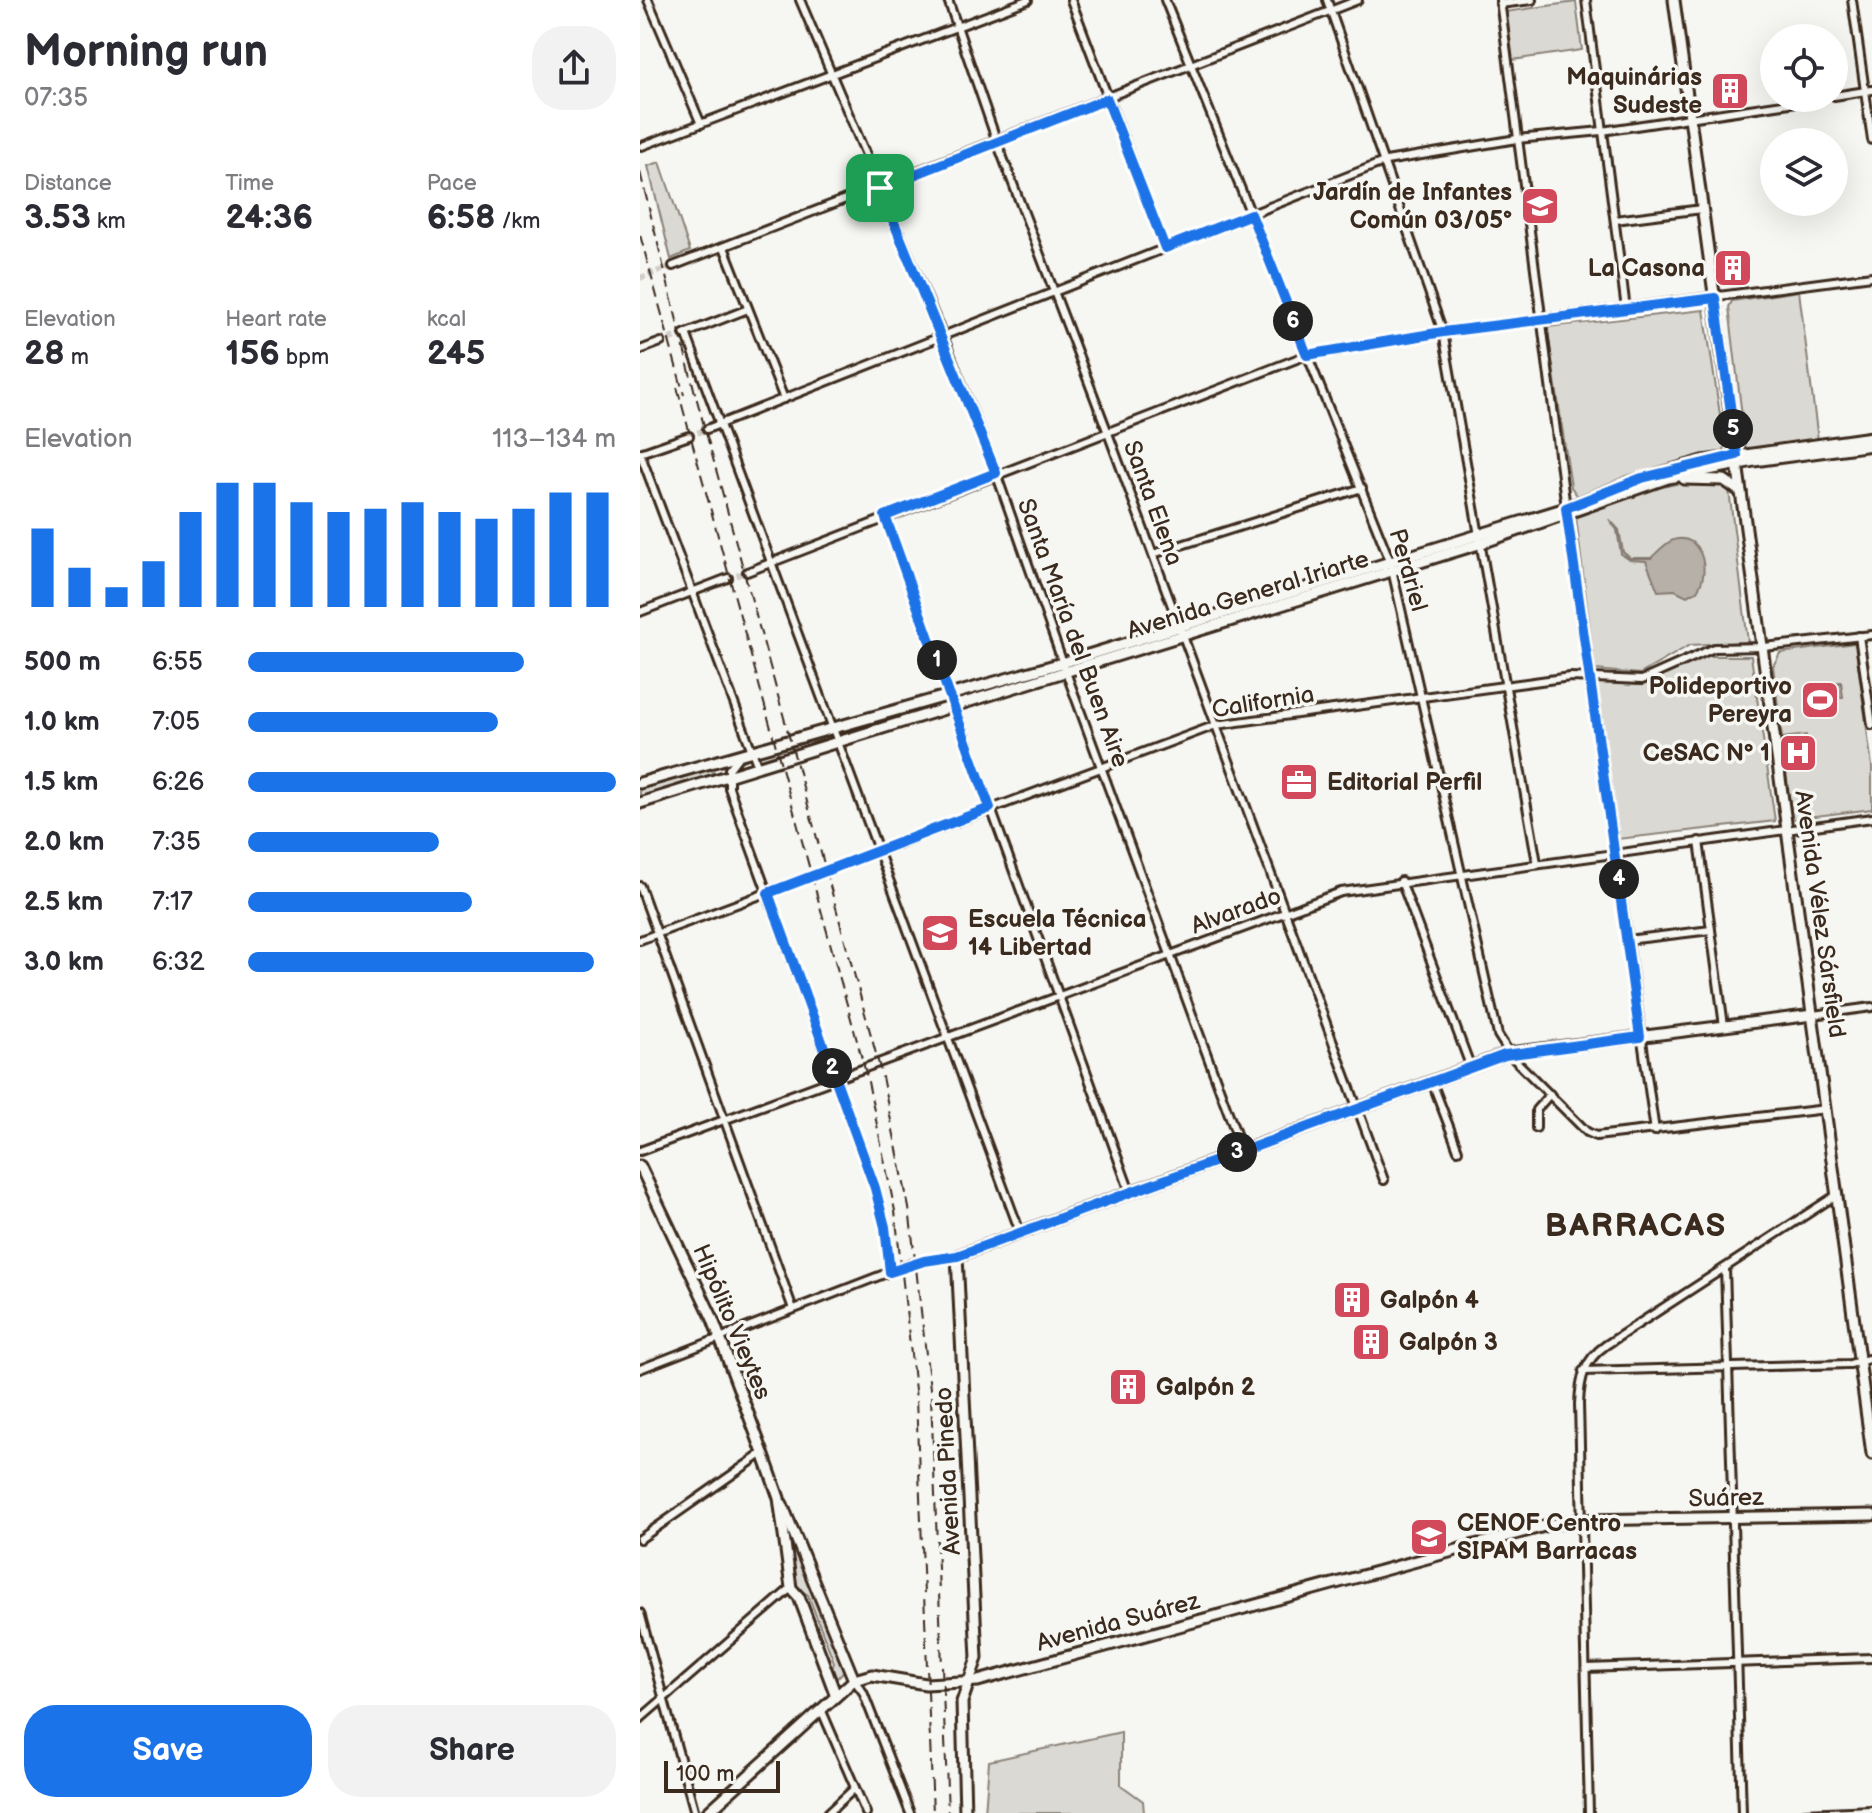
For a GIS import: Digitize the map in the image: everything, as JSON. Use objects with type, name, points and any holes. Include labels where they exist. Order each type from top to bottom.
[{"type":"main road","name":"Avenida Vélez Sársfield","points":[[1674,0],[1872,1454]]},
{"type":"main road","name":"Avenida General Iriarte","points":[[1567,512],[1642,478],[1872,437]]},
{"type":"main road","name":"Avenida General Iriarte","points":[[640,803],[1657,482],[1737,459],[1872,445]]},
{"type":"main road","points":[[1657,482],[1717,479],[1730,482],[1742,492]]},
{"type":"main road","name":"Avenida General Iriarte","points":[[640,783],[950,695],[1064,668]]},
{"type":"main road","points":[[957,1256],[1509,1053],[1813,1015]]},
{"type":"main road","name":"Hipólito Vieytes","points":[[640,1166],[721,1339],[779,1498],[791,1520],[854,1680]]},
{"type":"main road","name":"Avenida Pinedo","points":[[957,1256],[977,1640],[977,1658],[962,1702],[965,1813]]},
{"type":"main road","name":"Hipólito Vieytes","points":[[779,1498],[791,1588],[799,1597],[836,1696]]},
{"type":"main road","name":"Suárez","points":[[1581,1520],[1872,1515]]},
{"type":"main road","name":"Avenida Suárez","points":[[854,1680],[872,1675],[926,1684],[969,1682],[1548,1525],[1581,1520]]},
{"type":"main road","points":[[707,1813],[854,1680]]},
{"type":"street","points":[[648,0],[701,124]]},
{"type":"street","name":"Santa María del Buen Aire","points":[[800,0],[944,338],[996,473],[1064,668],[1242,1150]]},
{"type":"street","name":"Santa Elena","points":[[948,0],[997,142],[1384,1180]]},
{"type":"street","points":[[642,146],[830,72],[1028,0]]},
{"type":"street","points":[[1071,0],[1165,248]]},
{"type":"street","name":"Perdriel","points":[[1165,0],[1392,566],[1497,1030],[1509,1053],[1587,1132],[1600,1137],[1655,1131]]},
{"type":"street","points":[[1327,0],[1386,161],[1443,332],[1537,863]]},
{"type":"street","points":[[673,266],[1358,0]]},
{"type":"street","points":[[1532,0],[1500,2],[1567,512],[1655,1131],[1826,1109]]},
{"type":"street","points":[[1586,0],[1626,309]]},
{"type":"street","points":[[1852,0],[1869,91],[1872,140]]},
{"type":"street","points":[[1848,94],[1869,91]]},
{"type":"street","points":[[707,429],[1386,161],[1517,139],[1602,131],[1760,108]]},
{"type":"street","points":[[1615,220],[1703,209]]},
{"type":"street","points":[[724,247],[784,399]]},
{"type":"street","points":[[747,572],[1307,355],[1443,332],[1872,276]]},
{"type":"street","points":[[748,309],[685,333],[1020,1232]]},
{"type":"street","points":[[640,350],[661,342]]},
{"type":"street","points":[[689,436],[640,453],[758,767]]},
{"type":"street","points":[[1153,554],[1362,488]]},
{"type":"street","points":[[885,516],[1130,1192]]},
{"type":"street","points":[[640,612],[728,578]]},
{"type":"street","name":"California","points":[[640,940],[879,848],[1216,725],[1590,676],[1642,680],[1708,650],[1872,635]]},
{"type":"street","points":[[1859,636],[1872,725]]},
{"type":"street","points":[[739,756],[727,777],[881,1207],[890,1272]]},
{"type":"street","name":"Alvarado","points":[[640,1151],[1341,892],[1401,881],[1872,818]]},
{"type":"street","points":[[1699,841],[1724,1026]]},
{"type":"street","points":[[1401,881],[1471,1068]]},
{"type":"street","points":[[640,886],[793,1309]]},
{"type":"street","points":[[1627,940],[1711,930]]},
{"type":"street","points":[[1813,1015],[1872,1007]]},
{"type":"street","points":[[1432,1082],[1458,1150]]},
{"type":"street","points":[[1536,1128],[1536,1110],[1550,1094]]},
{"type":"street","points":[[1589,1813],[1579,1404],[1583,1371],[1598,1351],[1838,1194]]},
{"type":"street","points":[[640,1369],[890,1272],[924,1261],[957,1256]]},
{"type":"street","points":[[1725,1268],[1742,1813]]},
{"type":"street","points":[[1583,1371],[1860,1363],[1872,1358]]},
{"type":"street","points":[[640,1539],[763,1453]]},
{"type":"street","points":[[640,1719],[791,1588]]},
{"type":"street","points":[[640,1613],[695,1813]]},
{"type":"street","points":[[1586,1668],[1872,1658]]},
{"type":"street","points":[[854,1680],[863,1692],[910,1813]]},
{"type":"street","points":[[821,1709],[866,1813]]},
{"type":"street","points":[[828,1813],[855,1788]]},
{"type":"street","points":[[1805,1813],[1872,1810]]},
{"type":"shaded area","points":[[1576,2],[1582,50],[1512,60],[1505,12]]},
{"type":"shaded area","points":[[660,162],[690,251],[671,259],[648,166]]},
{"type":"shaded area","points":[[1799,291],[1818,440],[1746,450],[1729,307],[1732,301]]},
{"type":"shaded area","points":[[1704,310],[1725,447],[1722,454],[1649,470],[1579,498],[1571,487],[1547,327]]},
{"type":"shaded area","points":[[1694,480],[1726,485],[1729,490],[1748,642],[1690,645],[1640,674],[1595,670],[1576,517],[1653,489]]},
{"type":"shaded area","points":[[1609,519],[1619,530],[1623,552],[1630,558],[1651,558],[1674,540],[1692,542],[1704,565],[1697,591],[1687,596],[1675,590],[1658,591],[1646,561],[1630,560],[1621,554],[1617,530]]},
{"type":"shaded area","name":"Polideportivo Pereyra","points":[[1855,643],[1872,766],[1872,809],[1792,819],[1786,772],[1810,769],[1806,735],[1782,738],[1773,666],[1780,653]]},
{"type":"shaded area","points":[[1694,656],[1751,656],[1775,821],[1618,839],[1594,681],[1642,685]]},
{"type":"shaded area","points":[[1841,682],[1843,697],[1815,701],[1813,686]]},
{"type":"shaded area","points":[[710,769],[715,775],[640,799],[640,787]]},
{"type":"shaded area","points":[[789,1534],[844,1671],[835,1680],[831,1672],[834,1662],[808,1595],[795,1587],[786,1536]]},
{"type":"shaded area","points":[[1121,1732],[1121,1785],[1143,1801],[1144,1813],[985,1813],[989,1761]]},
{"type":"tunnel","points":[[640,278],[673,266]]},
{"type":"tunnel","points":[[661,342],[684,334]]},
{"type":"tunnel","points":[[689,436],[707,429]]},
{"type":"tunnel","points":[[728,578],[747,572]]},
{"type":"railway","points":[[640,172],[694,389],[881,1072],[909,1208],[931,1397],[948,1813]]},
{"type":"railway","points":[[640,235],[684,395]]},
{"type":"railway","points":[[677,387],[867,1077],[895,1211],[916,1399],[933,1813]]},
{"type":"place","name":"Maquinárias Sudeste","points":[[1730,91]]},
{"type":"place","name":"Jardín de Infantes Común 03/05°","points":[[1540,206]]},
{"type":"place","name":"La Casona","points":[[1733,268]]},
{"type":"place","name":"Polideportivo Pereyra","points":[[1820,700]]},
{"type":"place","name":"CeSAC Nº 1","points":[[1798,753]]},
{"type":"place","name":"Editorial Perfil","points":[[1299,782]]},
{"type":"place","name":"Escuela Técnica 14 Libertad","points":[[940,933]]},
{"type":"place","name":"Galpón 4","points":[[1352,1300]]},
{"type":"place","name":"Galpón 3","points":[[1371,1342]]},
{"type":"place","name":"Galpón 2","points":[[1128,1387]]},
{"type":"place","name":"CENOF Centro SIPAM Barracas","points":[[1429,1537]]},
{"type":"district","name":"BARRACAS","points":[[1636,1226]]},
{"type":"route","points":[[1107,99],[1165,248],[1251,214],[1307,355],[1443,332],[1715,298],[1737,455],[1642,478],[1566,508],[1640,1037],[1505,1055],[957,1256],[910,1264],[890,1272],[885,1227],[875,1188],[768,893],[990,808],[885,516],[996,473],[944,338],[880,188],[1107,99]]}]
